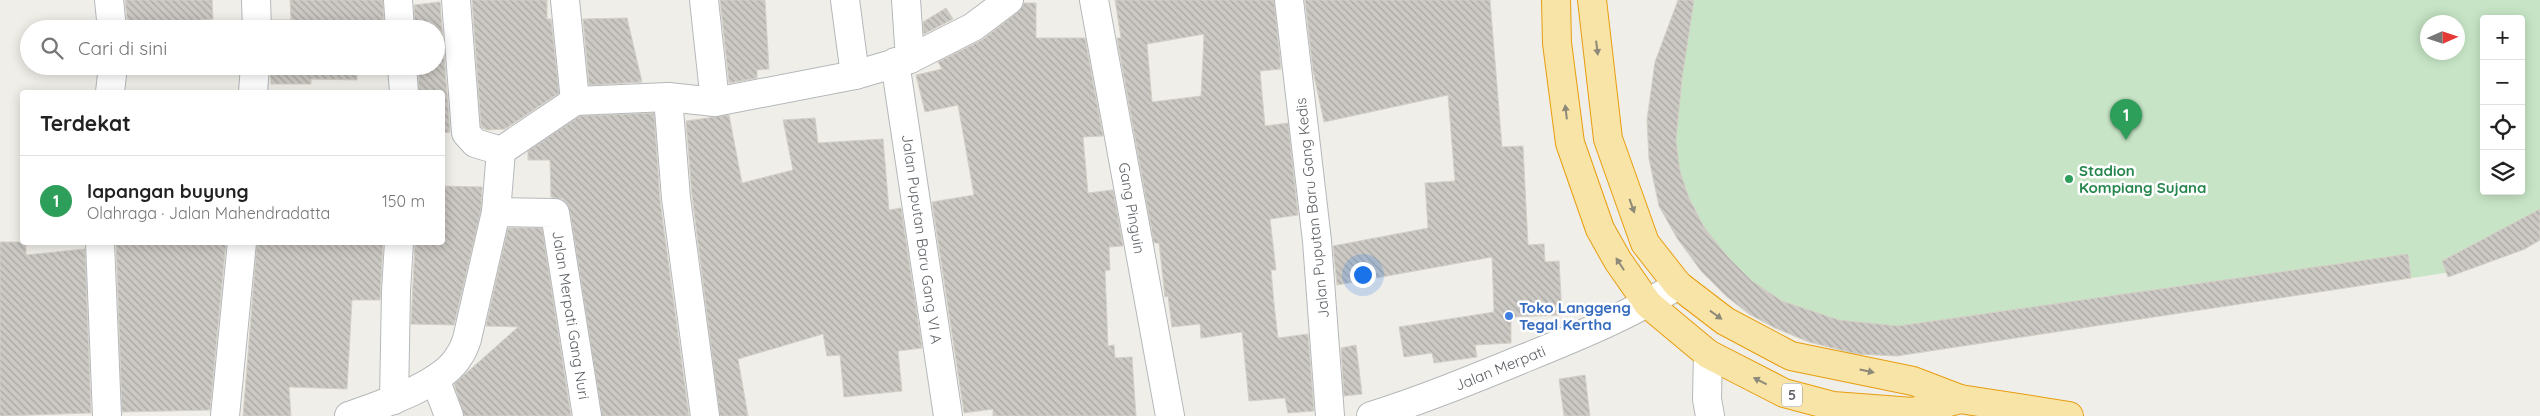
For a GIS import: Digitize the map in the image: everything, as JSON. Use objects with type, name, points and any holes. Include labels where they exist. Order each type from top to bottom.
[{"type":"highway","name":"5","points":[[1556,0],[1557,43],[1570,143],[1600,228],[1618,261],[1648,304],[1708,354],[1784,393],[1834,411],[1913,412],[1960,399]]},
{"type":"highway","name":"5","points":[[1592,0],[1608,139],[1645,243],[1678,285],[1725,321],[1791,356],[1913,381],[1960,399],[2070,416]]},
{"type":"street","points":[[109,0],[111,20]]},
{"type":"street","points":[[256,0],[257,20]]},
{"type":"street","points":[[398,0],[399,20]]},
{"type":"street","points":[[456,0],[466,132],[475,143],[501,151]]},
{"type":"street","points":[[565,0],[575,101]]},
{"type":"street","points":[[704,0],[716,102]]},
{"type":"street","points":[[845,0],[855,75]]},
{"type":"street","name":"Jalan Puputan Baru Gang VI A","points":[[906,0],[903,60],[948,416]]},
{"type":"street","points":[[501,151],[575,101],[668,97],[716,102],[855,75],[903,60],[973,27],[1009,0]]},
{"type":"street","name":"Gang Pinguin","points":[[1094,0],[1170,416]]},
{"type":"street","name":"Jalan Puputan Baru Gang Kedis","points":[[1289,0],[1317,241],[1330,416]]},
{"type":"street","points":[[110,90],[112,75]]},
{"type":"street","points":[[253,90],[254,75]]},
{"type":"street","points":[[403,75],[404,90]]},
{"type":"street","points":[[668,97],[676,198],[705,416]]},
{"type":"street","points":[[349,416],[394,400],[435,379],[459,358],[467,339],[496,212],[501,151]]},
{"type":"street","name":"Jalan Merpati Gang Nuri","points":[[496,212],[555,212],[587,416]]},
{"type":"street","points":[[100,245],[106,416]]},
{"type":"street","points":[[225,416],[242,245]]},
{"type":"street","points":[[394,400],[399,245]]},
{"type":"street","name":"Jalan Merpati","points":[[1371,416],[1421,408],[1648,304],[1678,285]]},
{"type":"street","points":[[1708,354],[1707,399],[1710,416]]},
{"type":"street","points":[[435,379],[449,416]]},
{"type":"green space","name":"Stadion Kompiang Sujana","points":[[1679,0],[2540,0],[2540,240],[2525,249],[2471,269],[1897,356],[1847,353],[1775,328],[1749,314],[1726,296],[1701,271],[1677,238],[1659,206],[1651,167],[1647,120],[1655,62]]},
{"type":"building","points":[[125,0],[212,0],[213,19],[127,20]]},
{"type":"building","points":[[290,0],[383,0],[384,20],[291,20]]},
{"type":"building","points":[[472,0],[547,0],[547,19],[551,19],[559,93],[505,129],[487,130],[481,127]]},
{"type":"building","points":[[720,0],[765,0],[769,69],[757,70],[757,78],[729,83]]},
{"type":"building","points":[[1115,0],[1274,0],[1281,69],[1260,71],[1265,126],[1288,123],[1298,215],[1270,219],[1276,270],[1271,270],[1274,304],[1278,338],[1308,334],[1314,411],[1288,413],[1285,398],[1249,401],[1242,332],[1201,338],[1200,324],[1172,327],[1168,296],[1165,297],[1159,243],[1154,243],[1117,38],[1121,38]],"holes":[[[1204,34],[1201,96],[1152,102],[1147,44]]]},
{"type":"building","points":[[1305,0],[1490,0],[1502,147],[1523,146],[1528,245],[1544,244],[1545,262],[1559,261],[1562,315],[1511,317],[1511,343],[1475,345],[1477,357],[1434,363],[1432,353],[1404,357],[1399,327],[1494,312],[1492,257],[1337,285],[1333,246],[1428,228],[1425,183],[1455,181],[1448,95],[1324,122],[1313,71]]},
{"type":"building","points":[[1678,0],[1694,0],[1682,79],[1676,140],[1680,171],[1689,198],[1704,227],[1728,257],[1752,281],[1782,301],[1839,320],[1898,326],[2408,254],[2411,278],[1897,356],[1857,354],[1809,342],[1775,328],[1749,314],[1726,296],[1701,271],[1677,238],[1659,206],[1649,159],[1647,120],[1655,62]]},
{"type":"building","points":[[440,2],[441,20],[415,20],[414,5]]},
{"type":"building","points":[[1024,3],[1036,3],[1036,38],[1085,38],[1103,136],[1083,137],[1088,193],[1113,190],[1123,246],[1109,247],[1110,270],[1105,271],[1108,346],[1114,345],[1115,358],[1132,357],[1136,416],[993,416],[993,409],[964,413],[932,202],[974,195],[958,105],[925,112],[916,75],[942,69],[938,62],[982,40],[1018,12]]},
{"type":"building","points":[[946,8],[953,19],[924,34],[923,22]]},
{"type":"building","points":[[627,18],[642,82],[589,85],[583,19]]},
{"type":"building","points":[[445,67],[450,132],[445,133],[445,90],[419,90],[418,75],[445,75]]},
{"type":"building","points":[[270,75],[357,75],[357,80],[311,79],[311,84],[271,84]]},
{"type":"building","points":[[654,113],[660,200],[689,416],[602,416],[570,211],[563,199],[551,197],[550,160],[528,160],[528,151],[580,116]]},
{"type":"building","points":[[729,115],[742,183],[793,170],[783,120],[815,118],[818,143],[883,139],[889,210],[901,208],[922,348],[898,351],[902,391],[844,397],[840,355],[827,356],[823,334],[738,359],[748,416],[720,416],[692,196],[686,121]]},
{"type":"building","points":[[445,186],[482,187],[481,210],[454,325],[411,324],[415,245],[445,245]]},
{"type":"building","points":[[2540,209],[2540,240],[2525,249],[2448,277],[2442,261]]},
{"type":"building","points":[[508,228],[542,228],[571,416],[464,416],[454,384],[518,327],[486,326]]},
{"type":"building","points":[[0,242],[20,242],[20,245],[26,245],[26,255],[85,249],[91,413],[0,416]]},
{"type":"building","points":[[116,245],[226,245],[210,410],[122,412]]},
{"type":"building","points":[[257,245],[383,245],[380,300],[352,300],[347,389],[289,387],[291,416],[243,416]]},
{"type":"building","points":[[1356,345],[1362,394],[1344,396],[1341,348]]},
{"type":"building","points":[[1585,375],[1590,416],[1564,416],[1559,379]]},
{"type":"place","name":"lapangan buyung","points":[[2126,140]]},
{"type":"place","name":"Stadion Kompiang Sujana","points":[[2069,179]]},
{"type":"place","name":"Toko Langgeng Tegal Kertha","points":[[1509,316]]}]
